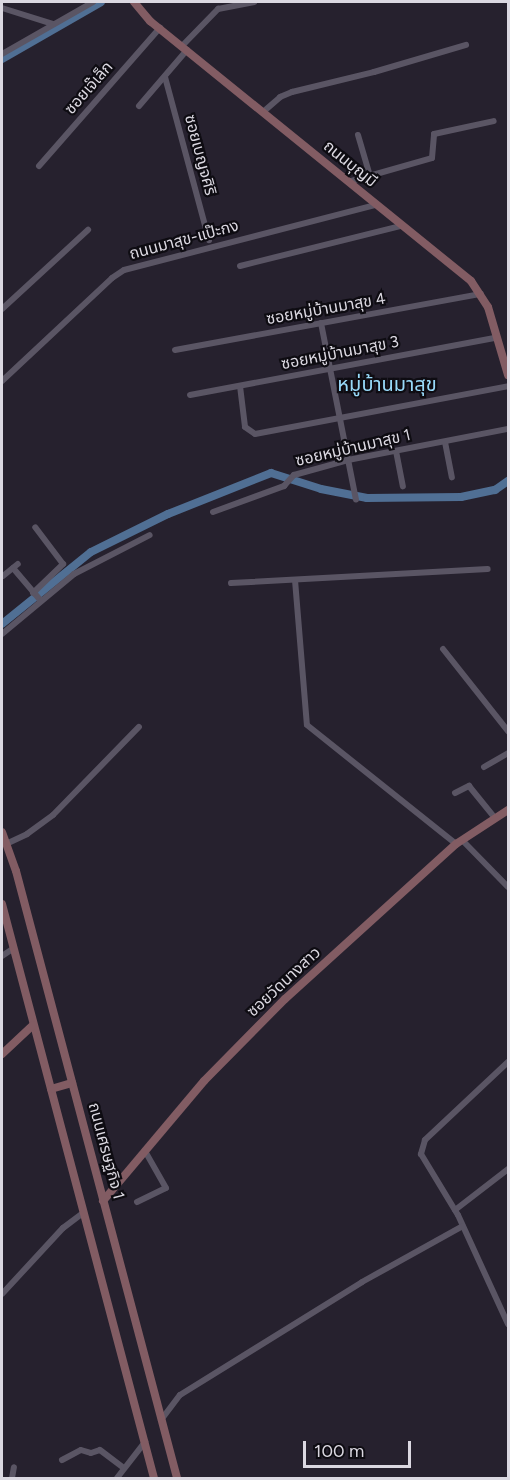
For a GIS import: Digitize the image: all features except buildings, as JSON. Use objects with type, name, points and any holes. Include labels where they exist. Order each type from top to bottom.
[{"type":"main road","name":"ถนนบุญมี","points":[[134,2],[160,28],[471,281],[482,294],[508,375]]},
{"type":"main road","name":"ซอยวัดนางสาว","points":[[103,1201],[204,1081],[285,999],[459,842],[508,810]]},
{"type":"main road","name":"ถนนเศรษฐกิจ 1","points":[[2,832],[16,871],[177,1479]]},
{"type":"main road","points":[[2,904],[154,1479]]},
{"type":"main road","points":[[2,1054],[33,1025]]},
{"type":"main road","points":[[51,1089],[72,1083]]},
{"type":"street","points":[[2,54],[93,2]]},
{"type":"street","points":[[139,106],[218,9],[254,2]]},
{"type":"street","points":[[2,8],[53,24]]},
{"type":"street","name":"ซอยเจ๊เล็ก","points":[[39,166],[160,28]]},
{"type":"street","points":[[262,112],[280,97],[292,92],[466,45]]},
{"type":"street","name":"ซอยเบญจศิริ","points":[[165,76],[209,240]]},
{"type":"street","points":[[348,182],[432,158],[434,134],[494,121]]},
{"type":"street","points":[[358,135],[370,176]]},
{"type":"street","name":"ถนนมาสุข-แป๊ะกง","points":[[2,381],[117,273],[376,205]]},
{"type":"street","points":[[240,266],[401,225]]},
{"type":"street","points":[[2,309],[88,230]]},
{"type":"street","name":"ซอยหมู่บ้านมาสุข 4","points":[[175,350],[482,294]]},
{"type":"street","points":[[321,323],[356,500]]},
{"type":"street","name":"ซอยหมู่บ้านมาสุข 3","points":[[190,395],[496,338]]},
{"type":"street","points":[[240,386],[245,427],[249,432],[262,432],[508,386]]},
{"type":"street","name":"ซอยหมู่บ้านมาสุข 1","points":[[213,512],[286,485],[290,476],[348,460],[508,429]]},
{"type":"street","points":[[445,442],[452,477]]},
{"type":"street","points":[[396,451],[403,486]]},
{"type":"street","points":[[33,592],[63,564],[35,527]]},
{"type":"street","points":[[2,634],[74,574],[150,535]]},
{"type":"street","points":[[3,576],[15,566],[41,600]]},
{"type":"street","points":[[231,583],[488,569]]},
{"type":"street","points":[[295,580],[306,723],[459,842],[508,887]]},
{"type":"street","points":[[443,649],[508,731]]},
{"type":"street","points":[[6,843],[27,834],[53,815],[139,727]]},
{"type":"street","points":[[484,767],[508,753]]},
{"type":"street","points":[[455,793],[469,786],[495,818]]},
{"type":"street","points":[[2,956],[14,948]]},
{"type":"street","points":[[508,1062],[422,1144],[421,1154],[455,1210],[508,1324]]},
{"type":"street","points":[[137,1202],[166,1188],[145,1151]]},
{"type":"street","points":[[455,1210],[508,1169]]},
{"type":"street","points":[[2,1294],[63,1228],[84,1212]]},
{"type":"street","points":[[161,1420],[180,1395],[362,1282],[463,1226]]},
{"type":"street","points":[[117,1479],[145,1442]]},
{"type":"street","points":[[62,1460],[81,1450],[91,1453],[100,1450],[124,1468]]},
{"type":"street","points":[[12,1479],[14,1467]]},
{"type":"waterway","points":[[2,59],[101,2]]},
{"type":"waterway","points":[[2,624],[91,552],[168,514],[271,473],[321,489],[367,498],[461,497],[495,490],[508,481]]},
{"type":"district","name":"หมู่บ้านมาสุข","points":[[387,384]]}]
